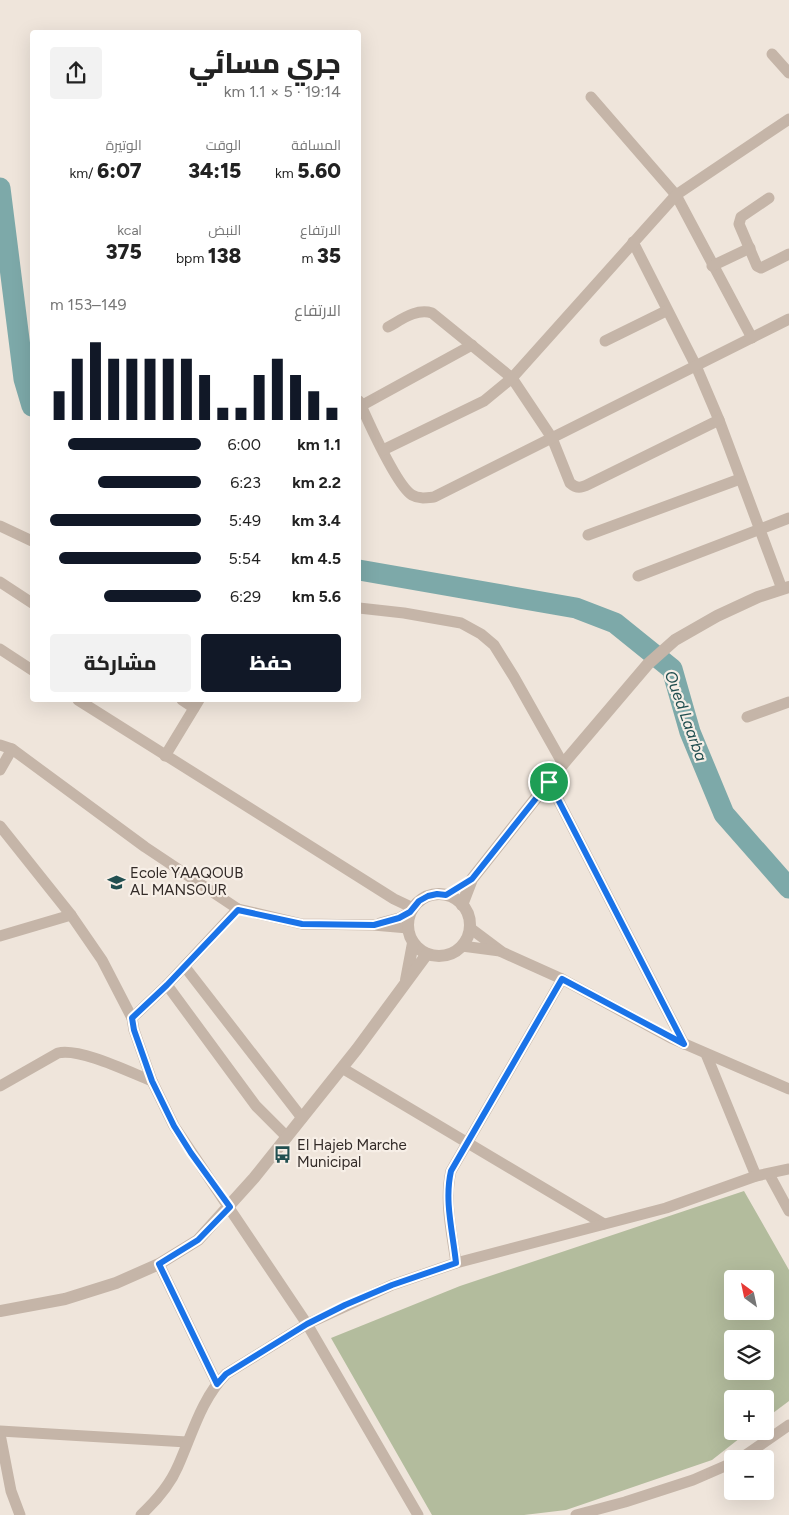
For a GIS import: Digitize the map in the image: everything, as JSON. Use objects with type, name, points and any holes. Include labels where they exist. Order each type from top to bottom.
[{"type":"street","points":[[772,54],[789,73]]},
{"type":"street","points":[[591,97],[676,195],[712,266],[752,338]]},
{"type":"street","points":[[383,450],[484,401],[512,378],[676,195],[789,119]]},
{"type":"street","points":[[769,198],[740,219],[739,224],[756,264],[762,268],[789,254]]},
{"type":"street","points":[[462,904],[472,879],[563,764],[648,664],[675,640],[717,616],[758,597],[786,588],[740,480],[696,366],[633,242]]},
{"type":"street","points":[[712,266],[750,248]]},
{"type":"street","points":[[604,341],[666,310]]},
{"type":"street","points":[[388,327],[416,312],[432,312],[512,378],[552,438],[570,483],[575,487],[581,488],[718,420]]},
{"type":"street","points":[[361,408],[402,486],[411,494],[422,499],[434,497],[789,319]]},
{"type":"street","points":[[361,403],[472,345]]},
{"type":"street","points":[[588,535],[740,480]]},
{"type":"street","points":[[638,576],[789,518]]},
{"type":"street","points":[[0,526],[30,540]]},
{"type":"street","points":[[0,582],[30,602]]},
{"type":"street","points":[[361,608],[404,612],[461,623],[481,634],[494,645],[563,764]]},
{"type":"street","points":[[0,649],[30,669]]},
{"type":"street","points":[[81,702],[412,910]]},
{"type":"street","points":[[747,717],[789,702]]},
{"type":"street","points":[[165,756],[197,704]]},
{"type":"street","points":[[0,744],[12,749],[145,847],[238,910],[302,924],[374,925],[408,928]]},
{"type":"street","points":[[0,770],[12,749]]},
{"type":"street","points":[[549,782],[684,1044]]},
{"type":"street","points":[[0,826],[71,915],[102,960],[132,1018],[134,1030],[152,1081],[178,1132],[307,1324],[418,1515]]},
{"type":"street","points":[[446,895],[472,879]]},
{"type":"street","points":[[374,925],[399,918],[428,896],[446,895],[462,904],[467,912],[470,928],[467,938],[462,946],[454,952],[437,956],[427,954],[413,943],[408,928],[412,910]]},
{"type":"street","points":[[132,1018],[185,967],[238,910]]},
{"type":"street","points":[[0,936],[71,915]]},
{"type":"street","points":[[470,928],[502,952],[562,979],[684,1044],[789,1089]]},
{"type":"street","points":[[405,984],[413,943]]},
{"type":"street","points":[[462,946],[502,952]]},
{"type":"street","points":[[0,1310],[65,1300],[116,1283],[159,1264],[198,1240],[230,1207],[287,1137],[342,1068],[427,954]]},
{"type":"street","points":[[185,967],[302,1118]]},
{"type":"street","points":[[456,1263],[448,1202],[448,1183],[451,1171],[562,979]]},
{"type":"street","points":[[167,985],[256,1106],[287,1137]]},
{"type":"street","points":[[0,1086],[64,1051],[86,1056],[152,1081]]},
{"type":"street","points":[[706,1054],[756,1176]]},
{"type":"street","points":[[342,1068],[604,1224]]},
{"type":"street","points":[[141,1515],[168,1484],[211,1392],[217,1384],[226,1374],[307,1324],[392,1285],[456,1263],[666,1208],[756,1176],[789,1168]]},
{"type":"street","points":[[769,1174],[789,1211]]},
{"type":"street","points":[[159,1264],[217,1384]]},
{"type":"street","points":[[753,1450],[789,1425]]},
{"type":"street","points":[[20,1515],[5,1491],[0,1432],[187,1442]]},
{"type":"street","points":[[576,1515],[625,1502],[693,1480],[724,1466]]},
{"type":"green space","points":[[744,1191],[789,1270],[789,1401],[774,1412],[774,1390],[724,1390],[724,1440],[738,1440],[712,1460],[566,1510],[524,1515],[432,1515],[331,1338],[460,1286]]},
{"type":"waterway","name":"Oued Laarba","points":[[0,188],[24,379],[30,399]]},
{"type":"waterway","name":"Oued Laarba","points":[[361,570],[576,608],[615,623],[672,669],[690,732],[724,814],[789,888]]},
{"type":"place","name":"Ecole YAAQOUB AL MANSOUR","points":[[116,882]]},
{"type":"place","name":"El Hajeb Marche Municipal","points":[[283,1154]]},
{"type":"route","points":[[549,782],[684,1044],[562,979],[451,1171],[448,1183],[448,1202],[456,1263],[392,1285],[307,1324],[226,1374],[217,1384],[159,1264],[198,1240],[230,1207],[174,1126],[152,1081],[134,1030],[132,1018],[167,985],[238,910],[302,924],[374,925],[399,918],[410,912],[419,901],[428,896],[446,895],[472,879],[549,782]]}]
